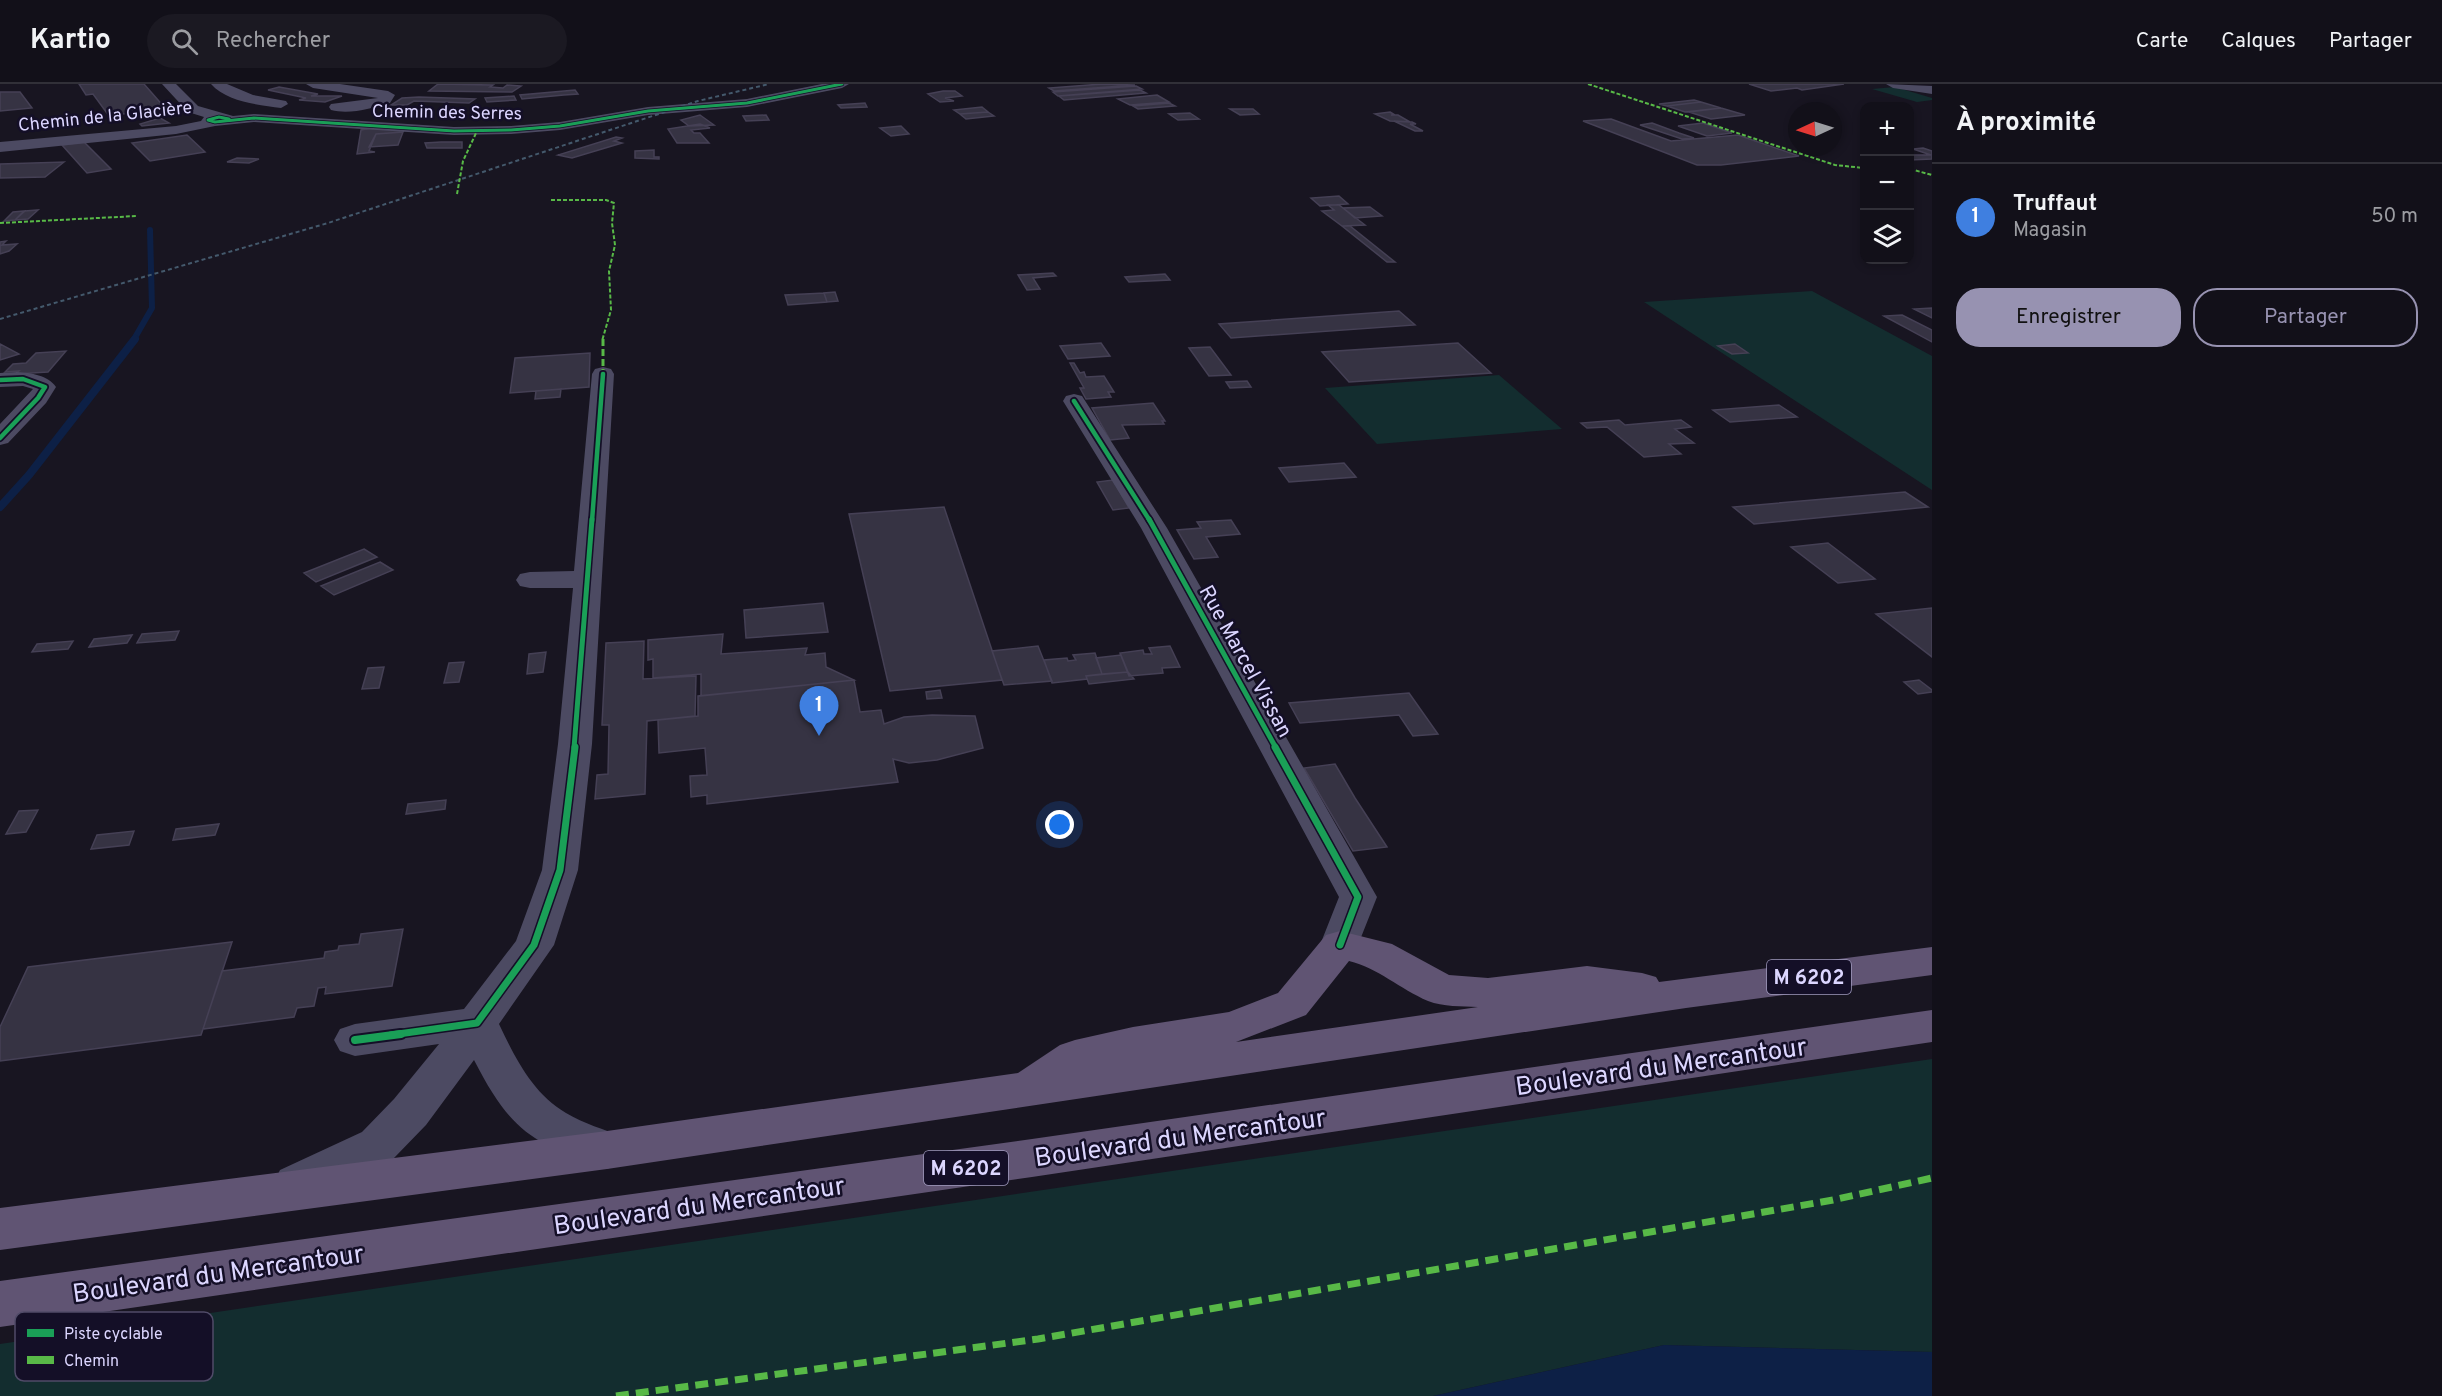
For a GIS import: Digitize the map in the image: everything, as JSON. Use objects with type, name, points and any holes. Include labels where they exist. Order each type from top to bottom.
[{"type":"main road","points":[[1026,1090],[1075,1057],[1133,1043],[1233,1028],[1292,1004],[1340,945],[1378,954],[1442,990],[1488,993],[1587,981],[1686,993]]},
{"type":"main road","name":"M 6202","points":[[0,1229],[606,1149],[1686,993],[1932,961]]},
{"type":"main road","name":"Boulevard du Mercantour","points":[[0,1304],[1032,1158],[1932,1026]]},
{"type":"street","points":[[169,84],[193,109],[221,119]]},
{"type":"street","points":[[218,84],[249,99],[300,106]]},
{"type":"street","points":[[313,84],[388,95],[386,100],[374,104],[323,107]]},
{"type":"street","name":"Chemin des Serres","points":[[221,119],[274,118],[454,131],[517,130],[560,126],[648,111],[747,103],[842,84]]},
{"type":"street","points":[[1893,84],[1932,90]]},
{"type":"street","name":"Chemin de la Glacière","points":[[0,147],[176,130],[221,119]]},
{"type":"street","points":[[284,1190],[378,1145],[410,1112],[443,1072],[534,945],[560,870],[575,744],[603,374]]},
{"type":"street","points":[[0,380],[24,379],[38,382],[45,387],[38,398],[0,438]]},
{"type":"street","name":"Rue Marcel Vissan","points":[[1074,401],[1154,528],[1358,897],[1340,945]]},
{"type":"street","points":[[530,580],[588,579]]},
{"type":"street","points":[[355,1040],[477,1023]]},
{"type":"street","points":[[477,1023],[496,1062],[520,1100],[549,1126],[606,1149]]},
{"type":"green space","points":[[1895,87],[1932,98],[1932,100],[1917,102],[1872,89]]},
{"type":"green space","points":[[1812,291],[1932,356],[1932,490],[1644,302]]},
{"type":"green space","points":[[1499,375],[1562,429],[1377,444],[1325,388]]},
{"type":"green space","points":[[1932,1059],[1932,1352],[1664,1345],[1433,1396],[0,1396],[0,1344],[15,1342],[15,1381],[213,1381],[213,1313]]},
{"type":"water","points":[[1664,1345],[1932,1352],[1932,1396],[1433,1396]]},
{"type":"building","points":[[79,84],[144,84],[165,108],[109,116],[93,94],[86,95]]},
{"type":"building","points":[[438,84],[493,85],[490,87],[503,88],[507,85],[521,86],[512,92],[429,91]]},
{"type":"building","points":[[1102,84],[1135,85],[1054,91],[1049,88]]},
{"type":"building","points":[[1749,84],[1844,84],[1802,90],[1797,88],[1771,91]]},
{"type":"building","points":[[1136,86],[1142,89],[1058,96],[1053,92]]},
{"type":"building","points":[[279,87],[318,94],[311,96],[342,96],[325,102],[299,100],[306,98],[268,90]]},
{"type":"building","points":[[575,90],[578,94],[522,99],[520,95]]},
{"type":"building","points":[[1140,90],[1146,93],[1064,100],[1059,96]]},
{"type":"building","points":[[955,91],[962,96],[945,98],[954,101],[940,102],[928,94]]},
{"type":"building","points":[[0,92],[20,92],[32,108],[0,111]]},
{"type":"building","points":[[1157,95],[1169,102],[1130,105],[1118,99]]},
{"type":"building","points":[[514,96],[516,100],[487,102],[485,98]]},
{"type":"building","points":[[402,98],[475,99],[469,103],[414,101],[407,105],[391,105]]},
{"type":"building","points":[[1694,100],[1701,102],[1667,106],[1659,104]]},
{"type":"building","points":[[1701,102],[1721,108],[1685,112],[1667,106]]},
{"type":"building","points":[[865,103],[867,107],[841,108],[838,105]]},
{"type":"building","points":[[1169,103],[1175,106],[1138,109],[1133,106]]},
{"type":"building","points":[[982,107],[988,112],[960,114],[954,110]]},
{"type":"building","points":[[1721,108],[1745,115],[1711,119],[1689,112]]},
{"type":"building","points":[[1230,109],[1253,109],[1259,114],[1240,115]]},
{"type":"building","points":[[988,112],[994,116],[966,119],[960,114]]},
{"type":"building","points":[[1390,112],[1410,122],[1390,121],[1375,114]]},
{"type":"building","points":[[1190,113],[1199,119],[1178,120],[1169,114]]},
{"type":"building","points":[[700,115],[714,125],[689,126],[681,120]]},
{"type":"building","points":[[766,115],[769,120],[746,121],[743,116]]},
{"type":"building","points":[[160,118],[169,123],[142,126],[140,124]]},
{"type":"building","points":[[1611,119],[1671,141],[1738,135],[1788,152],[1788,156],[1799,156],[1721,165],[1697,165],[1583,121]]},
{"type":"building","points":[[1394,121],[1412,122],[1416,124],[1410,124],[1423,131],[1415,131]]},
{"type":"building","points":[[1652,123],[1694,138],[1682,139],[1640,125]]},
{"type":"building","points":[[1703,123],[1732,133],[1707,136],[1678,126]]},
{"type":"building","points":[[700,124],[710,128],[691,130],[694,133],[700,133],[709,143],[677,143],[668,129]]},
{"type":"building","points":[[901,126],[909,134],[891,136],[880,128]]},
{"type":"building","points":[[371,128],[404,130],[403,132],[376,134],[369,151],[375,152],[357,154],[361,130]]},
{"type":"building","points":[[403,132],[398,145],[369,147],[376,134]]},
{"type":"building","points":[[187,135],[205,152],[150,161],[132,143]]},
{"type":"building","points":[[616,137],[622,138],[614,141],[622,143],[572,158],[558,155]]},
{"type":"building","points":[[84,142],[111,169],[87,173],[62,145]]},
{"type":"building","points":[[462,142],[462,148],[427,148],[425,143]]},
{"type":"building","points":[[1923,148],[1932,151],[1932,159],[1914,160],[1914,155],[1931,155],[1914,149]]},
{"type":"building","points":[[654,150],[654,157],[659,157],[659,159],[635,158],[635,151]]},
{"type":"building","points":[[237,158],[259,159],[249,163],[227,162]]},
{"type":"building","points":[[64,162],[45,177],[0,178],[0,164]]},
{"type":"building","points":[[1339,196],[1348,204],[1320,206],[1311,198]]},
{"type":"building","points":[[1328,205],[1339,205],[1365,225],[1342,226],[1322,211],[1334,210]]},
{"type":"building","points":[[1370,207],[1382,216],[1355,218],[1343,208]]},
{"type":"building","points":[[38,210],[28,219],[15,220],[25,211]]},
{"type":"building","points":[[24,211],[15,220],[4,221],[13,212]]},
{"type":"building","points":[[1342,226],[1350,226],[1395,262],[1387,262]]},
{"type":"building","points":[[6,241],[2,245],[17,244],[9,251],[0,254],[0,242]]},
{"type":"building","points":[[1053,273],[1056,276],[1033,278],[1040,289],[1027,290],[1018,275]]},
{"type":"building","points":[[1165,274],[1170,280],[1129,282],[1125,277]]},
{"type":"building","points":[[835,292],[838,301],[827,302],[824,293]]},
{"type":"building","points":[[824,293],[827,302],[788,305],[785,295]]},
{"type":"building","points":[[1932,308],[1932,318],[1914,309]]},
{"type":"building","points":[[1399,311],[1415,325],[1231,338],[1219,324]]},
{"type":"building","points":[[1902,315],[1932,330],[1932,342],[1884,316]]},
{"type":"building","points":[[1101,343],[1110,356],[1068,359],[1060,346]]},
{"type":"building","points":[[1458,343],[1491,373],[1349,382],[1322,352]]},
{"type":"building","points":[[0,344],[19,354],[0,360]]},
{"type":"building","points":[[1735,344],[1748,353],[1732,354],[1718,346]]},
{"type":"building","points":[[1210,347],[1231,375],[1209,376],[1189,348]]},
{"type":"building","points":[[66,351],[48,372],[16,374],[19,371],[5,372],[13,364],[26,363],[36,353]]},
{"type":"building","points":[[590,353],[589,387],[510,393],[515,358]]},
{"type":"building","points":[[1070,363],[1074,363],[1080,373],[1084,372],[1086,377],[1104,376],[1114,392],[1108,392],[1111,397],[1086,399],[1080,388],[1084,388]]},
{"type":"building","points":[[1247,381],[1251,387],[1230,388],[1226,382]]},
{"type":"building","points":[[561,389],[560,397],[535,399],[536,391]]},
{"type":"building","points":[[1153,403],[1165,421],[1162,421],[1164,424],[1122,425],[1129,438],[1110,440],[1092,408]]},
{"type":"building","points":[[1779,405],[1797,417],[1730,422],[1713,410]]},
{"type":"building","points":[[1619,420],[1625,425],[1681,420],[1691,427],[1675,429],[1694,443],[1669,444],[1681,454],[1644,457],[1607,427],[1587,428],[1581,423]]},
{"type":"building","points":[[1344,463],[1356,477],[1289,482],[1279,468]]},
{"type":"building","points":[[1113,480],[1129,508],[1113,510],[1097,482]]},
{"type":"building","points":[[1905,492],[1928,507],[1754,524],[1733,507]]},
{"type":"building","points":[[944,507],[1002,680],[890,691],[849,514]]},
{"type":"building","points":[[1231,520],[1240,534],[1206,537],[1218,557],[1194,559],[1177,530],[1201,528],[1197,522]]},
{"type":"building","points":[[1828,543],[1875,579],[1838,583],[1791,547]]},
{"type":"building","points":[[364,549],[377,557],[316,582],[304,573]]},
{"type":"building","points":[[380,562],[393,570],[334,595],[321,586]]},
{"type":"building","points":[[823,603],[828,632],[746,638],[744,610]]},
{"type":"building","points":[[1932,608],[1932,657],[1876,614]]},
{"type":"building","points":[[179,631],[175,640],[137,643],[142,634]]},
{"type":"building","points":[[723,634],[721,654],[807,648],[805,655],[825,653],[826,667],[854,680],[701,696],[701,674],[653,678],[653,659],[648,660],[648,640]]},
{"type":"building","points":[[132,635],[127,643],[89,647],[94,639]]},
{"type":"building","points":[[73,641],[68,649],[32,652],[37,644]]},
{"type":"building","points":[[644,641],[643,679],[696,676],[695,716],[647,721],[645,794],[595,799],[597,775],[608,774],[609,725],[602,725],[606,643]]},
{"type":"building","points":[[1038,646],[1052,681],[1004,685],[992,651]]},
{"type":"building","points":[[1170,646],[1180,667],[1162,668],[1163,673],[1129,676],[1120,653],[1143,650],[1144,654],[1152,654],[1149,648]]},
{"type":"building","points":[[546,652],[543,672],[527,674],[529,654]]},
{"type":"building","points":[[1095,653],[1102,674],[1086,676],[1087,679],[1052,683],[1044,660],[1067,658],[1068,661],[1076,660],[1073,655]]},
{"type":"building","points":[[1121,655],[1128,672],[1102,674],[1096,658]]},
{"type":"building","points":[[464,662],[459,682],[444,683],[449,663]]},
{"type":"building","points":[[384,667],[379,688],[362,689],[368,668]]},
{"type":"building","points":[[1128,672],[1134,679],[1089,684],[1086,676]]},
{"type":"building","points":[[854,680],[860,712],[881,710],[884,724],[904,717],[975,716],[983,748],[937,760],[909,763],[893,759],[898,782],[707,804],[707,795],[691,797],[690,776],[707,775],[705,748],[659,753],[658,720],[698,716],[698,696]]},
{"type":"building","points":[[1919,680],[1932,692],[1918,694],[1904,682]]},
{"type":"building","points":[[940,690],[942,698],[927,699],[926,692]]},
{"type":"building","points":[[1409,693],[1438,734],[1413,736],[1399,715],[1300,723],[1289,703]]},
{"type":"building","points":[[1335,764],[1387,847],[1353,851],[1304,768]]},
{"type":"building","points":[[446,800],[445,809],[406,814],[408,804]]},
{"type":"building","points":[[38,810],[26,832],[6,834],[19,811]]},
{"type":"building","points":[[219,824],[215,835],[173,840],[176,829]]},
{"type":"building","points":[[134,831],[129,845],[91,849],[97,835]]},
{"type":"building","points":[[403,929],[392,986],[325,994],[326,987],[318,988],[314,1006],[297,1008],[294,1017],[203,1029],[222,971],[324,958],[325,952],[338,950],[339,946],[359,944],[361,934]]},
{"type":"building","points":[[232,942],[201,1035],[0,1061],[0,1027],[28,967]]},
{"type":"waterway","points":[[133,341],[152,308],[150,230]]},
{"type":"waterway","points":[[0,507],[29,475],[135,339]]},
{"type":"railway","points":[[0,319],[328,223],[698,101],[769,84]]},
{"type":"marked path","points":[[1588,84],[1835,165],[1860,168]]},
{"type":"marked path","points":[[457,194],[463,161],[477,131]]},
{"type":"marked path","points":[[1914,170],[1932,175]]},
{"type":"marked path","points":[[551,200],[606,200],[614,203],[612,223],[615,245],[609,271],[611,310],[602,342],[603,374]]},
{"type":"marked path","points":[[0,223],[137,216]]},
{"type":"marked path","points":[[616,1396],[1038,1339],[1833,1200],[1932,1178]]},
{"type":"cycle path","points":[[229,119],[219,117],[208,120],[215,122],[254,118],[454,131],[511,130],[560,126],[648,111],[747,103],[842,84]]},
{"type":"cycle path","points":[[355,1040],[477,1023],[534,945],[560,870],[575,744],[603,374]]},
{"type":"cycle path","points":[[0,380],[23,379],[45,387],[38,398],[0,438]]},
{"type":"cycle path","points":[[1074,401],[1154,528],[1358,897],[1340,945]]},
{"type":"place","name":"Truffaut","points":[[819,736]]}]
